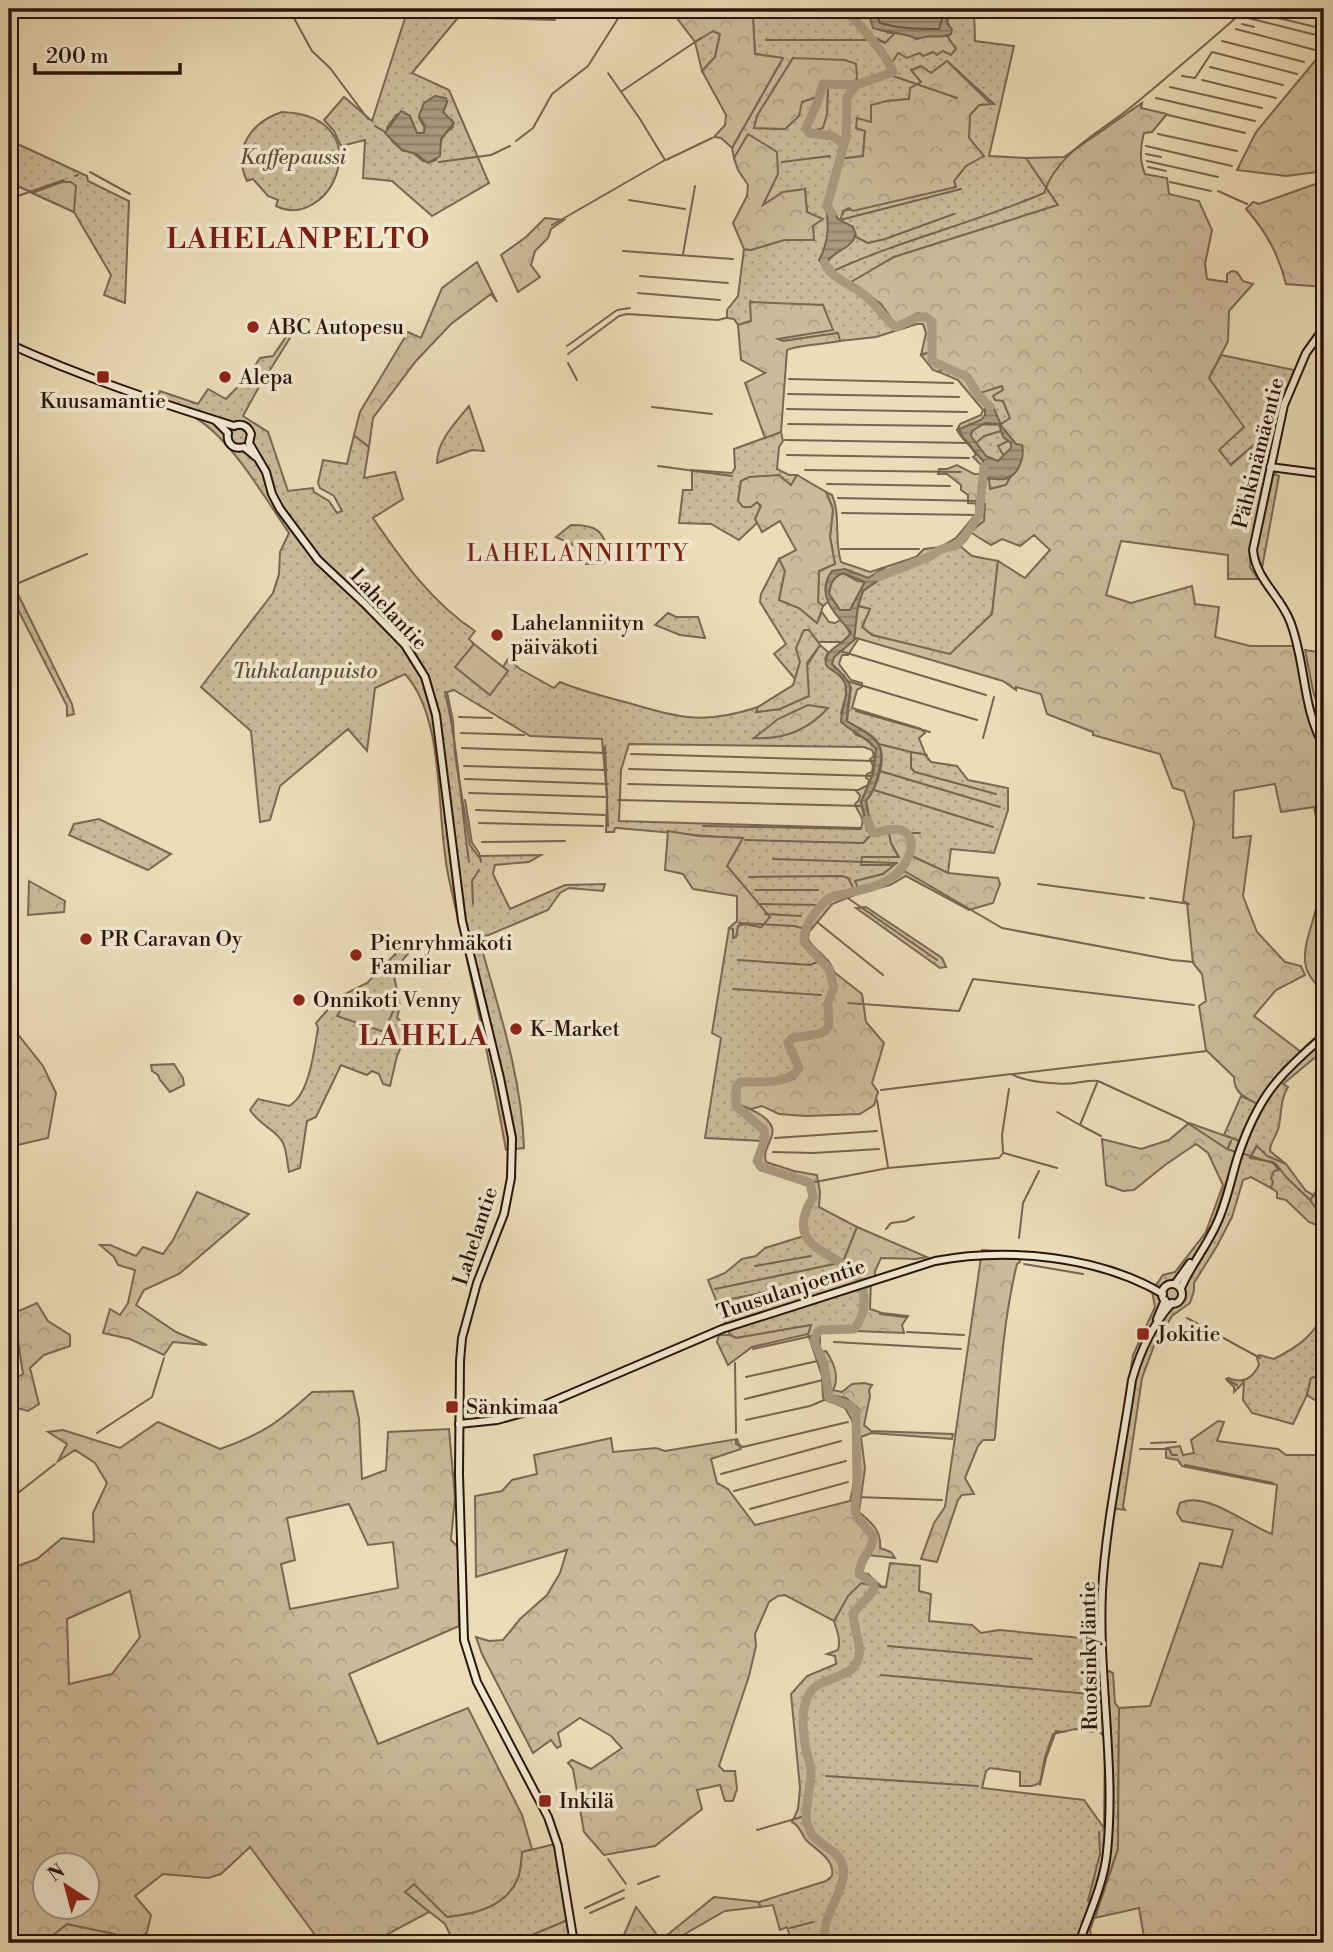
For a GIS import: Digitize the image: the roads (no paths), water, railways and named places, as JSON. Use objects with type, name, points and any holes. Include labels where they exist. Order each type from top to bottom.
[{"type":"street","name":"Pähkinämäentie","points":[[1324,328],[1306,353],[1290,387],[1256,532],[1254,560],[1262,580],[1290,620],[1300,654],[1312,720],[1324,746]]},
{"type":"street","name":"Lahelantie","points":[[9,344],[78,374],[234,426],[240,425],[249,429],[251,437],[246,445],[237,448],[231,445],[228,433],[215,420]]},
{"type":"street","points":[[228,433],[234,426]]},
{"type":"street","name":"Lahelantie","points":[[246,445],[258,458],[280,509],[302,540],[327,569],[405,645],[425,677],[436,715],[462,921],[512,1138],[511,1178],[504,1214],[477,1283],[460,1361],[462,1598],[467,1650],[486,1701],[548,1817],[558,1846],[574,1943]]},
{"type":"street","points":[[1270,467],[1324,474]]},
{"type":"street","points":[[1167,1299],[1216,1225],[1245,1137],[1261,1102],[1280,1075],[1324,1036]]},
{"type":"street","name":"Tuusulanjoentie","points":[[459,1424],[497,1420],[523,1413],[722,1329],[935,1261],[979,1256],[1061,1258],[1144,1284],[1174,1286]]},
{"type":"street","name":"Tuusulanjoentie","points":[[1144,1284],[1167,1299]]},
{"type":"street","points":[[1167,1299],[1182,1296],[1174,1286]]},
{"type":"street","name":"Ruotsinkyläntie","points":[[1079,1943],[1101,1881],[1107,1852],[1109,1746],[1102,1637],[1105,1558],[1132,1380],[1137,1361],[1167,1299]]},
{"type":"water","points":[[867,9],[904,9],[908,12],[919,9],[951,9],[947,24],[952,29],[951,34],[917,39],[878,30],[873,28]]},
{"type":"water","points":[[435,96],[446,98],[443,112],[454,123],[441,139],[440,156],[428,163],[416,154],[402,150],[385,133],[401,111],[410,116],[417,133],[424,133],[425,126],[419,116],[424,103]]},
{"type":"water","points":[[830,204],[838,219],[853,227],[856,235],[850,244],[827,262],[832,268],[827,273],[819,260],[827,233],[825,205]]},
{"type":"water","points":[[980,399],[992,404],[1002,427],[1016,444],[1022,445],[1020,465],[1014,474],[1005,479],[982,478],[983,461],[959,429],[981,420],[985,415],[985,406]],"holes":[[[985,423],[999,424],[1003,437],[1011,443],[1011,448],[998,461],[986,456],[971,436],[972,431]]]},
{"type":"water","points":[[884,568],[888,573],[863,591],[858,606],[854,640],[834,657],[832,664],[850,685],[847,721],[870,735],[879,745],[881,752],[876,783],[866,801],[871,827],[869,831],[861,802],[873,774],[876,749],[841,722],[846,686],[840,676],[826,665],[831,650],[851,632],[829,604],[826,597],[827,580],[832,571],[845,569],[868,578]],"holes":[[[843,573],[865,582],[850,610],[840,610],[829,594],[833,581]]]},
{"type":"waterway","points":[[289,9],[312,51],[330,68],[368,119]]},
{"type":"waterway","points":[[516,141],[533,128],[552,94],[588,66],[624,9]]},
{"type":"waterway","points":[[832,214],[827,206],[846,137],[847,97],[856,85],[893,72],[871,39],[843,9]]},
{"type":"waterway","points":[[1285,12],[1288,9]]},
{"type":"waterway","points":[[1302,17],[1310,9]]},
{"type":"waterway","points":[[831,272],[884,250],[1044,193],[1059,166],[1081,144],[1130,108],[1245,10],[1324,29]]},
{"type":"waterway","points":[[1319,21],[1324,16]]},
{"type":"waterway","points":[[453,17],[555,20]]},
{"type":"waterway","points":[[1248,18],[1324,37]]},
{"type":"waterway","points":[[1242,24],[1254,27]]},
{"type":"waterway","points":[[1236,29],[1315,50]]},
{"type":"waterway","points":[[622,91],[701,38]]},
{"type":"waterway","points":[[766,40],[870,40]]},
{"type":"waterway","points":[[1222,41],[1304,62]]},
{"type":"waterway","points":[[1182,76],[1195,78],[1212,52],[1297,74]]},
{"type":"waterway","points":[[1210,67],[1283,85]]},
{"type":"waterway","points":[[552,225],[665,160],[608,73]]},
{"type":"waterway","points":[[890,75],[957,98]]},
{"type":"waterway","points":[[1202,80],[1276,98]]},
{"type":"waterway","points":[[844,144],[832,136],[809,133],[806,128],[823,84],[856,85]]},
{"type":"waterway","points":[[1170,87],[1262,108]]},
{"type":"waterway","points":[[1156,98],[1255,121]]},
{"type":"waterway","points":[[1168,115],[1245,133]]},
{"type":"waterway","points":[[375,126],[385,132]]},
{"type":"waterway","points":[[1158,134],[1237,151]]},
{"type":"waterway","points":[[666,160],[712,138]]},
{"type":"waterway","points":[[439,162],[491,155],[510,146]]},
{"type":"waterway","points":[[1146,146],[1232,166]]},
{"type":"waterway","points":[[1146,154],[1161,157]]},
{"type":"waterway","points":[[782,162],[830,156]]},
{"type":"waterway","points":[[1147,161],[1218,177]]},
{"type":"waterway","points":[[1148,167],[1166,171]]},
{"type":"waterway","points":[[90,172],[130,194]]},
{"type":"waterway","points":[[9,199],[64,180]]},
{"type":"waterway","points":[[1170,182],[1211,191]]},
{"type":"waterway","points":[[683,254],[695,186]]},
{"type":"waterway","points":[[840,220],[961,189]]},
{"type":"waterway","points":[[1218,191],[1247,204]]},
{"type":"waterway","points":[[629,200],[685,209]]},
{"type":"waterway","points":[[854,236],[868,243],[954,214]]},
{"type":"waterway","points":[[623,251],[733,259]]},
{"type":"waterway","points":[[824,262],[836,277],[868,298],[896,327],[918,317],[926,317],[932,322],[932,361],[967,377],[990,407]]},
{"type":"waterway","points":[[640,276],[728,283]]},
{"type":"waterway","points":[[638,293],[720,300]]},
{"type":"waterway","points":[[567,346],[617,310],[630,308]]},
{"type":"waterway","points":[[568,354],[619,316],[627,314],[718,320],[726,318]]},
{"type":"waterway","points":[[568,363],[577,380]]},
{"type":"waterway","points":[[789,379],[953,383]]},
{"type":"waterway","points":[[788,394],[959,397]]},
{"type":"waterway","points":[[652,407],[712,414]]},
{"type":"waterway","points":[[787,409],[967,412]]},
{"type":"waterway","points":[[788,424],[952,426]]},
{"type":"waterway","points":[[785,440],[969,443]]},
{"type":"waterway","points":[[787,455],[969,458]]},
{"type":"waterway","points":[[658,466],[732,476]]},
{"type":"waterway","points":[[878,577],[956,545],[963,539],[979,515],[984,467]]},
{"type":"waterway","points":[[805,470],[961,472]]},
{"type":"waterway","points":[[827,484],[950,486]]},
{"type":"waterway","points":[[838,498],[980,501]]},
{"type":"waterway","points":[[842,513],[979,515]]},
{"type":"waterway","points":[[841,549],[919,549]]},
{"type":"waterway","points":[[14,585],[87,554]]},
{"type":"waterway","points":[[840,651],[986,695]]},
{"type":"waterway","points":[[847,681],[977,720]]},
{"type":"waterway","points":[[445,692],[469,862]]},
{"type":"waterway","points":[[983,738],[994,697]]},
{"type":"waterway","points":[[856,711],[930,732]]},
{"type":"waterway","points":[[459,717],[492,718]]},
{"type":"waterway","points":[[461,733],[524,735]]},
{"type":"waterway","points":[[879,744],[911,752],[911,768],[915,772],[996,794]]},
{"type":"waterway","points":[[605,747],[608,826]]},
{"type":"waterway","points":[[462,748],[606,753]]},
{"type":"waterway","points":[[911,752],[927,755]]},
{"type":"waterway","points":[[631,754],[875,761]]},
{"type":"waterway","points":[[464,766],[607,770]]},
{"type":"waterway","points":[[629,769],[873,776]]},
{"type":"waterway","points":[[880,771],[1000,807]]},
{"type":"waterway","points":[[465,779],[608,784]]},
{"type":"waterway","points":[[628,784],[857,790]]},
{"type":"waterway","points":[[874,790],[993,827]]},
{"type":"waterway","points":[[469,793],[608,797]]},
{"type":"waterway","points":[[465,800],[472,843],[481,862]]},
{"type":"waterway","points":[[618,800],[862,806]]},
{"type":"waterway","points":[[476,810],[605,815]]},
{"type":"waterway","points":[[826,1943],[826,1924],[841,1886],[843,1867],[835,1853],[813,1836],[807,1823],[811,1770],[804,1737],[803,1713],[810,1692],[816,1686],[847,1672],[858,1660],[859,1649],[853,1613],[874,1590],[873,1583],[859,1574],[873,1536],[857,1517],[855,1509],[856,1412],[849,1405],[829,1398],[824,1364],[814,1341],[821,1330],[854,1329],[862,1314],[864,1299],[861,1283],[852,1272],[809,1240],[804,1229],[805,1215],[813,1197],[810,1183],[761,1167],[757,1161],[765,1139],[764,1130],[736,1106],[736,1087],[741,1082],[788,1078],[799,1068],[788,1043],[792,1038],[819,1034],[829,1025],[828,1003],[834,987],[829,969],[804,942],[809,923],[816,911],[831,897],[869,888],[890,879],[906,862],[911,847],[908,834],[898,829],[873,833],[867,820]]},
{"type":"waterway","points":[[479,823],[603,826]]},
{"type":"waterway","points":[[703,826],[861,829]]},
{"type":"waterway","points":[[745,840],[863,843],[873,833]]},
{"type":"waterway","points":[[905,833],[920,833]]},
{"type":"waterway","points":[[482,842],[565,841]]},
{"type":"waterway","points":[[773,859],[897,863]]},
{"type":"waterway","points":[[901,869],[1002,928],[1194,962]]},
{"type":"waterway","points":[[473,904],[472,881],[479,870]]},
{"type":"waterway","points":[[749,877],[842,876],[848,878],[855,891]]},
{"type":"waterway","points":[[1038,884],[1144,898]]},
{"type":"waterway","points":[[755,890],[818,890]]},
{"type":"waterway","points":[[842,894],[937,960]]},
{"type":"waterway","points":[[1150,898],[1189,904]]},
{"type":"waterway","points":[[761,904],[822,905]]},
{"type":"waterway","points":[[765,914],[801,916]]},
{"type":"waterway","points":[[817,922],[883,975]]},
{"type":"waterway","points":[[739,923],[805,929]]},
{"type":"waterway","points":[[738,960],[810,965],[822,960]]},
{"type":"waterway","points":[[848,1003],[959,1011],[973,979],[1194,1005]]},
{"type":"waterway","points":[[733,989],[821,995]]},
{"type":"waterway","points":[[1013,1074],[1207,1051]]},
{"type":"waterway","points":[[881,1090],[1011,1074],[1051,1083],[1098,1081],[1183,1120],[1236,1152]]},
{"type":"waterway","points":[[1097,1083],[1080,1125],[1101,1136]]},
{"type":"waterway","points":[[810,1183],[888,1168],[999,1158],[1003,1153],[1002,1135],[1009,1089]]},
{"type":"waterway","points":[[877,1100],[888,1167]]},
{"type":"waterway","points":[[1057,1112],[1080,1125]]},
{"type":"waterway","points":[[775,1138],[877,1131]]},
{"type":"waterway","points":[[1228,1148],[1231,1141]]},
{"type":"waterway","points":[[773,1152],[813,1153],[879,1149]]},
{"type":"waterway","points":[[1004,1153],[1057,1168]]},
{"type":"waterway","points":[[1241,1153],[1276,1164],[1310,1200],[1324,1220]]},
{"type":"waterway","points":[[1019,1238],[1023,1203],[1039,1171]]},
{"type":"waterway","points":[[1311,1199],[1324,1178]]},
{"type":"waterway","points":[[886,1229],[891,1223],[914,1217]]},
{"type":"waterway","points":[[755,1266],[811,1256]]},
{"type":"waterway","points":[[715,1289],[839,1263]]},
{"type":"waterway","points":[[1024,1264],[1083,1274]]},
{"type":"waterway","points":[[721,1301],[824,1280]]},
{"type":"waterway","points":[[880,1314],[905,1317]]},
{"type":"waterway","points":[[1187,1318],[1260,1358]]},
{"type":"waterway","points":[[907,1332],[964,1335]]},
{"type":"waterway","points":[[753,1349],[816,1335]]},
{"type":"waterway","points":[[834,1342],[961,1349]]},
{"type":"waterway","points":[[97,1433],[152,1397],[164,1358]]},
{"type":"waterway","points":[[746,1377],[822,1360]]},
{"type":"waterway","points":[[735,1363],[736,1433]]},
{"type":"waterway","points":[[745,1399],[827,1379]]},
{"type":"waterway","points":[[1226,1379],[1237,1385]]},
{"type":"waterway","points":[[746,1420],[810,1406],[829,1398]]},
{"type":"waterway","points":[[736,1440],[736,1444],[743,1447],[848,1422]]},
{"type":"waterway","points":[[721,1474],[841,1441]]},
{"type":"waterway","points":[[1151,1443],[1176,1442]]},
{"type":"waterway","points":[[1140,1449],[1169,1449],[1172,1455],[1177,1455]]},
{"type":"waterway","points":[[734,1491],[846,1461]]},
{"type":"waterway","points":[[9,1500],[55,1464]]},
{"type":"waterway","points":[[1185,1465],[1273,1483]]},
{"type":"waterway","points":[[750,1509],[848,1482]]},
{"type":"waterway","points":[[856,1497],[942,1500]]},
{"type":"waterway","points":[[888,1646],[1032,1659]]},
{"type":"waterway","points":[[881,1675],[1089,1694]]},
{"type":"waterway","points":[[1040,1785],[1056,1731],[1064,1732]]},
{"type":"waterway","points":[[826,1776],[978,1786]]},
{"type":"waterway","points":[[757,1830],[805,1816]]},
{"type":"waterway","points":[[1088,1901],[1100,1854],[1099,1832]]},
{"type":"waterway","points":[[608,1859],[626,1884]]},
{"type":"waterway","points":[[638,1884],[659,1876]]},
{"type":"waterway","points":[[585,1908],[624,1890]]},
{"type":"waterway","points":[[590,1913],[624,1898]]},
{"type":"waterway","points":[[790,1928],[813,1922]]},
{"type":"place","name":"ABC Autopesu","points":[[253,327]]},
{"type":"place","name":"Kuusamantie","points":[[103,377]]},
{"type":"place","name":"Alepa","points":[[225,377]]},
{"type":"place","name":"Lahelanniityn päiväkoti","points":[[497,635]]},
{"type":"place","name":"PR Caravan Oy","points":[[86,939]]},
{"type":"place","name":"Pienryhmäkoti Familiar","points":[[356,955]]},
{"type":"place","name":"Onnikoti Venny","points":[[299,1000]]},
{"type":"place","name":"K-Market","points":[[516,1029]]},
{"type":"place","name":"Jokitie","points":[[1143,1334]]},
{"type":"place","name":"Sänkimaa","points":[[452,1407]]},
{"type":"place","name":"Inkilä","points":[[545,1801]]},
{"type":"district","name":"LAHELANPELTO","points":[[299,238]]},
{"type":"district","name":"LAHELANNIITTY","points":[[578,553]]},
{"type":"district","name":"LAHELA","points":[[424,1035]]},
{"type":"park label","name":"Kaffepaussi","points":[[293,157]]},
{"type":"park label","name":"Tuhkalanpuisto","points":[[305,671]]}]
